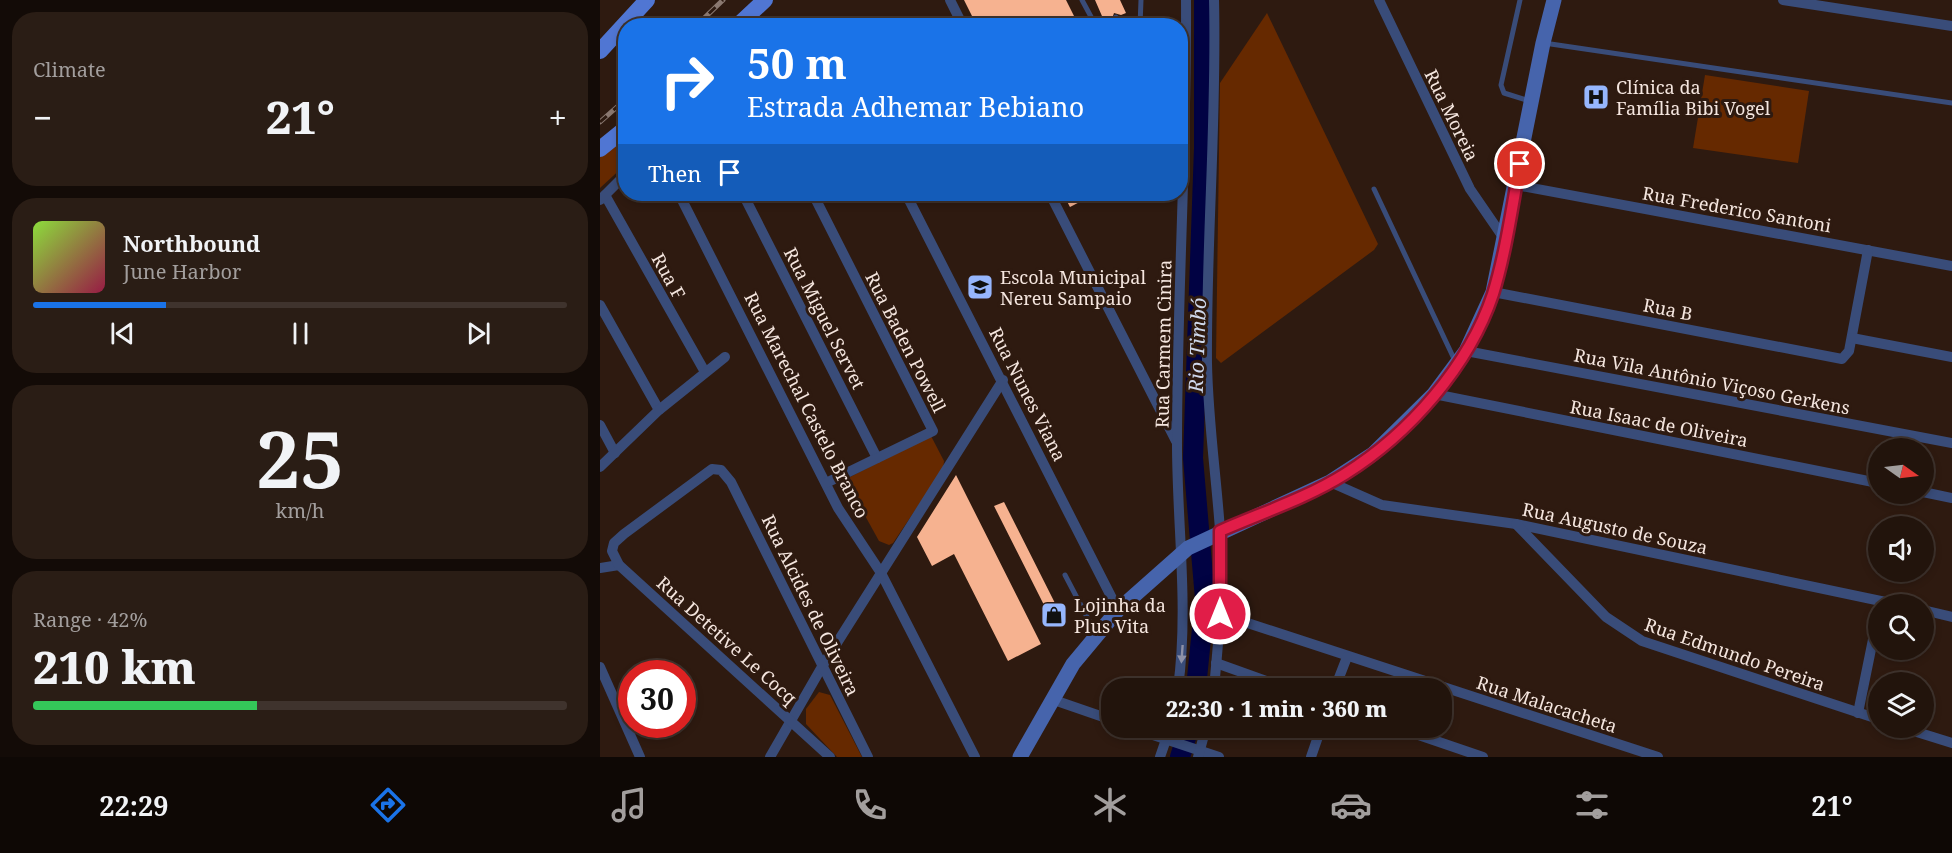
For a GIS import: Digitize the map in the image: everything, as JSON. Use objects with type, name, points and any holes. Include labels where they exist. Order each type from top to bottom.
[{"type":"main road","points":[[630,18],[647,0]]},
{"type":"main road","points":[[746,18],[765,0]]},
{"type":"main road","points":[[1020,757],[1051,699],[1096,633],[1118,610],[1184,551],[1216,533],[1330,482],[1373,454],[1434,394],[1457,364],[1466,351],[1493,292],[1543,43],[1554,0]]},
{"type":"main road","points":[[600,51],[618,31]]},
{"type":"main road","points":[[600,149],[618,134]]},
{"type":"street","points":[[950,0],[959,18]]},
{"type":"street","name":"Rua Carmem Cinira","points":[[1186,0],[1186,18]]},
{"type":"street","points":[[1214,0],[1216,77],[1207,359],[1220,614],[1215,678]]},
{"type":"street","name":"Rua Moreia","points":[[1379,0],[1470,189],[1505,240]]},
{"type":"street","points":[[1783,0],[1952,26]]},
{"type":"street","points":[[602,198],[618,182]]},
{"type":"street","name":"Rua Frederico Santoni","points":[[1516,185],[1952,266]]},
{"type":"street","name":"Rua F","points":[[602,198],[705,372]]},
{"type":"street","name":"Rua Marechal Castelo Branco","points":[[684,201],[838,508],[881,573],[975,757]]},
{"type":"street","name":"Rua Miguel Servet","points":[[747,201],[877,458]]},
{"type":"street","name":"Rua Baden Powell","points":[[817,201],[933,430],[826,483]]},
{"type":"street","name":"Rua Nunes Viana","points":[[910,201],[1003,380],[1118,610]]},
{"type":"street","points":[[1054,201],[1177,444]]},
{"type":"street","name":"Rua Carmem Cinira","points":[[1179,678],[1184,615],[1184,551],[1177,444],[1182,201]]},
{"type":"street","points":[[1868,250],[1852,338],[1952,357]]},
{"type":"street","name":"Rua B","points":[[1493,292],[1837,359],[1847,355],[1852,338]]},
{"type":"street","points":[[600,305],[659,410]]},
{"type":"street","name":"Rua Vila Antônio Viçoso Gerkens","points":[[1466,351],[1952,442]]},
{"type":"street","points":[[600,467],[659,410],[724,357]]},
{"type":"street","points":[[770,757],[823,665],[1003,380]]},
{"type":"street","name":"Rua Isaac de Oliveira","points":[[1434,394],[1868,481]]},
{"type":"street","points":[[600,425],[615,453]]},
{"type":"street","name":"Rua Alcides de Oliveira","points":[[619,565],[612,551],[614,543],[705,473],[712,469],[721,470],[731,482],[868,757]]},
{"type":"street","name":"Rua Augusto de Souza","points":[[1330,482],[1382,504],[1516,524],[1868,600]]},
{"type":"street","points":[[1934,494],[1952,498]]},
{"type":"street","name":"Rua Edmundo Pereira","points":[[1516,524],[1606,617],[1627,633],[1660,649],[1868,716]]},
{"type":"street","points":[[600,568],[619,565]]},
{"type":"street","name":"Rua Detetive Le Cocq","points":[[619,565],[830,757]]},
{"type":"street","points":[[1934,612],[1952,616]]},
{"type":"street","name":"Rua Malacacheta","points":[[1220,614],[1658,757]]},
{"type":"street","points":[[1339,678],[1347,657]]},
{"type":"street","points":[[1857,713],[1868,660]]},
{"type":"street","points":[[1216,663],[1258,678]]},
{"type":"street","points":[[600,667],[640,757]]},
{"type":"street","points":[[1051,699],[1101,716]]},
{"type":"street","points":[[1934,737],[1952,743]]},
{"type":"street","points":[[1162,738],[1198,752],[1219,757]]},
{"type":"street","points":[[1160,757],[1171,738]]},
{"type":"street","points":[[1311,757],[1318,738]]},
{"type":"street","points":[[1427,738],[1483,757]]},
{"type":"lane","points":[[1082,0],[1092,18]]},
{"type":"lane","points":[[1140,18],[1141,0]]},
{"type":"lane","points":[[1518,2],[1502,90],[1510,96],[1532,101]]},
{"type":"lane","points":[[1543,43],[1952,103]]},
{"type":"lane","points":[[1374,189],[1457,364]]},
{"type":"lane","points":[[1065,575],[1096,633]]},
{"type":"shaded area","points":[[1267,13],[1378,244],[1374,250],[1221,363],[1216,358],[1220,83]]},
{"type":"shaded area","points":[[1705,75],[1809,91],[1798,163],[1693,148]]},
{"type":"shaded area","points":[[618,141],[618,171],[600,188],[600,157]]},
{"type":"shaded area","points":[[931,436],[944,461],[943,469],[893,543],[889,545],[879,541],[847,483],[848,478]]},
{"type":"shaded area","points":[[819,692],[830,695],[862,757],[837,757],[806,724],[806,709]]},
{"type":"building","points":[[964,0],[1066,0],[1075,18],[973,18]]},
{"type":"building","points":[[1095,0],[1120,0],[1126,13],[1121,15],[1114,13],[1112,18],[1103,18]]},
{"type":"building","points":[[1067,201],[1082,201],[1070,207]]},
{"type":"building","points":[[956,475],[1041,644],[1008,661],[954,554],[932,566],[917,537]]},
{"type":"building","points":[[1004,502],[1064,621],[1052,627],[1043,610],[1046,609],[994,506]]},
{"type":"waterway","name":"Rio Timbó","points":[[1197,678],[1205,599],[1193,458],[1204,148],[1204,0]]},
{"type":"waterway","name":"Rio Timbó","points":[[1180,757],[1186,738]]},
{"type":"railway","points":[[704,18],[723,0]]},
{"type":"railway","points":[[600,122],[618,106]]},
{"type":"place","name":"Clínica da Família Bibi Vogel","points":[[1596,97]]},
{"type":"place","name":"Escola Municipal Nereu Sampaio","points":[[980,287]]},
{"type":"place","name":"Lojinha da Plus Vita","points":[[1054,615]]},
{"type":"route","points":[[1220,614],[1220,531],[1330,482],[1373,454],[1392,438],[1434,394],[1466,351],[1485,315],[1493,292],[1520,164]]}]
